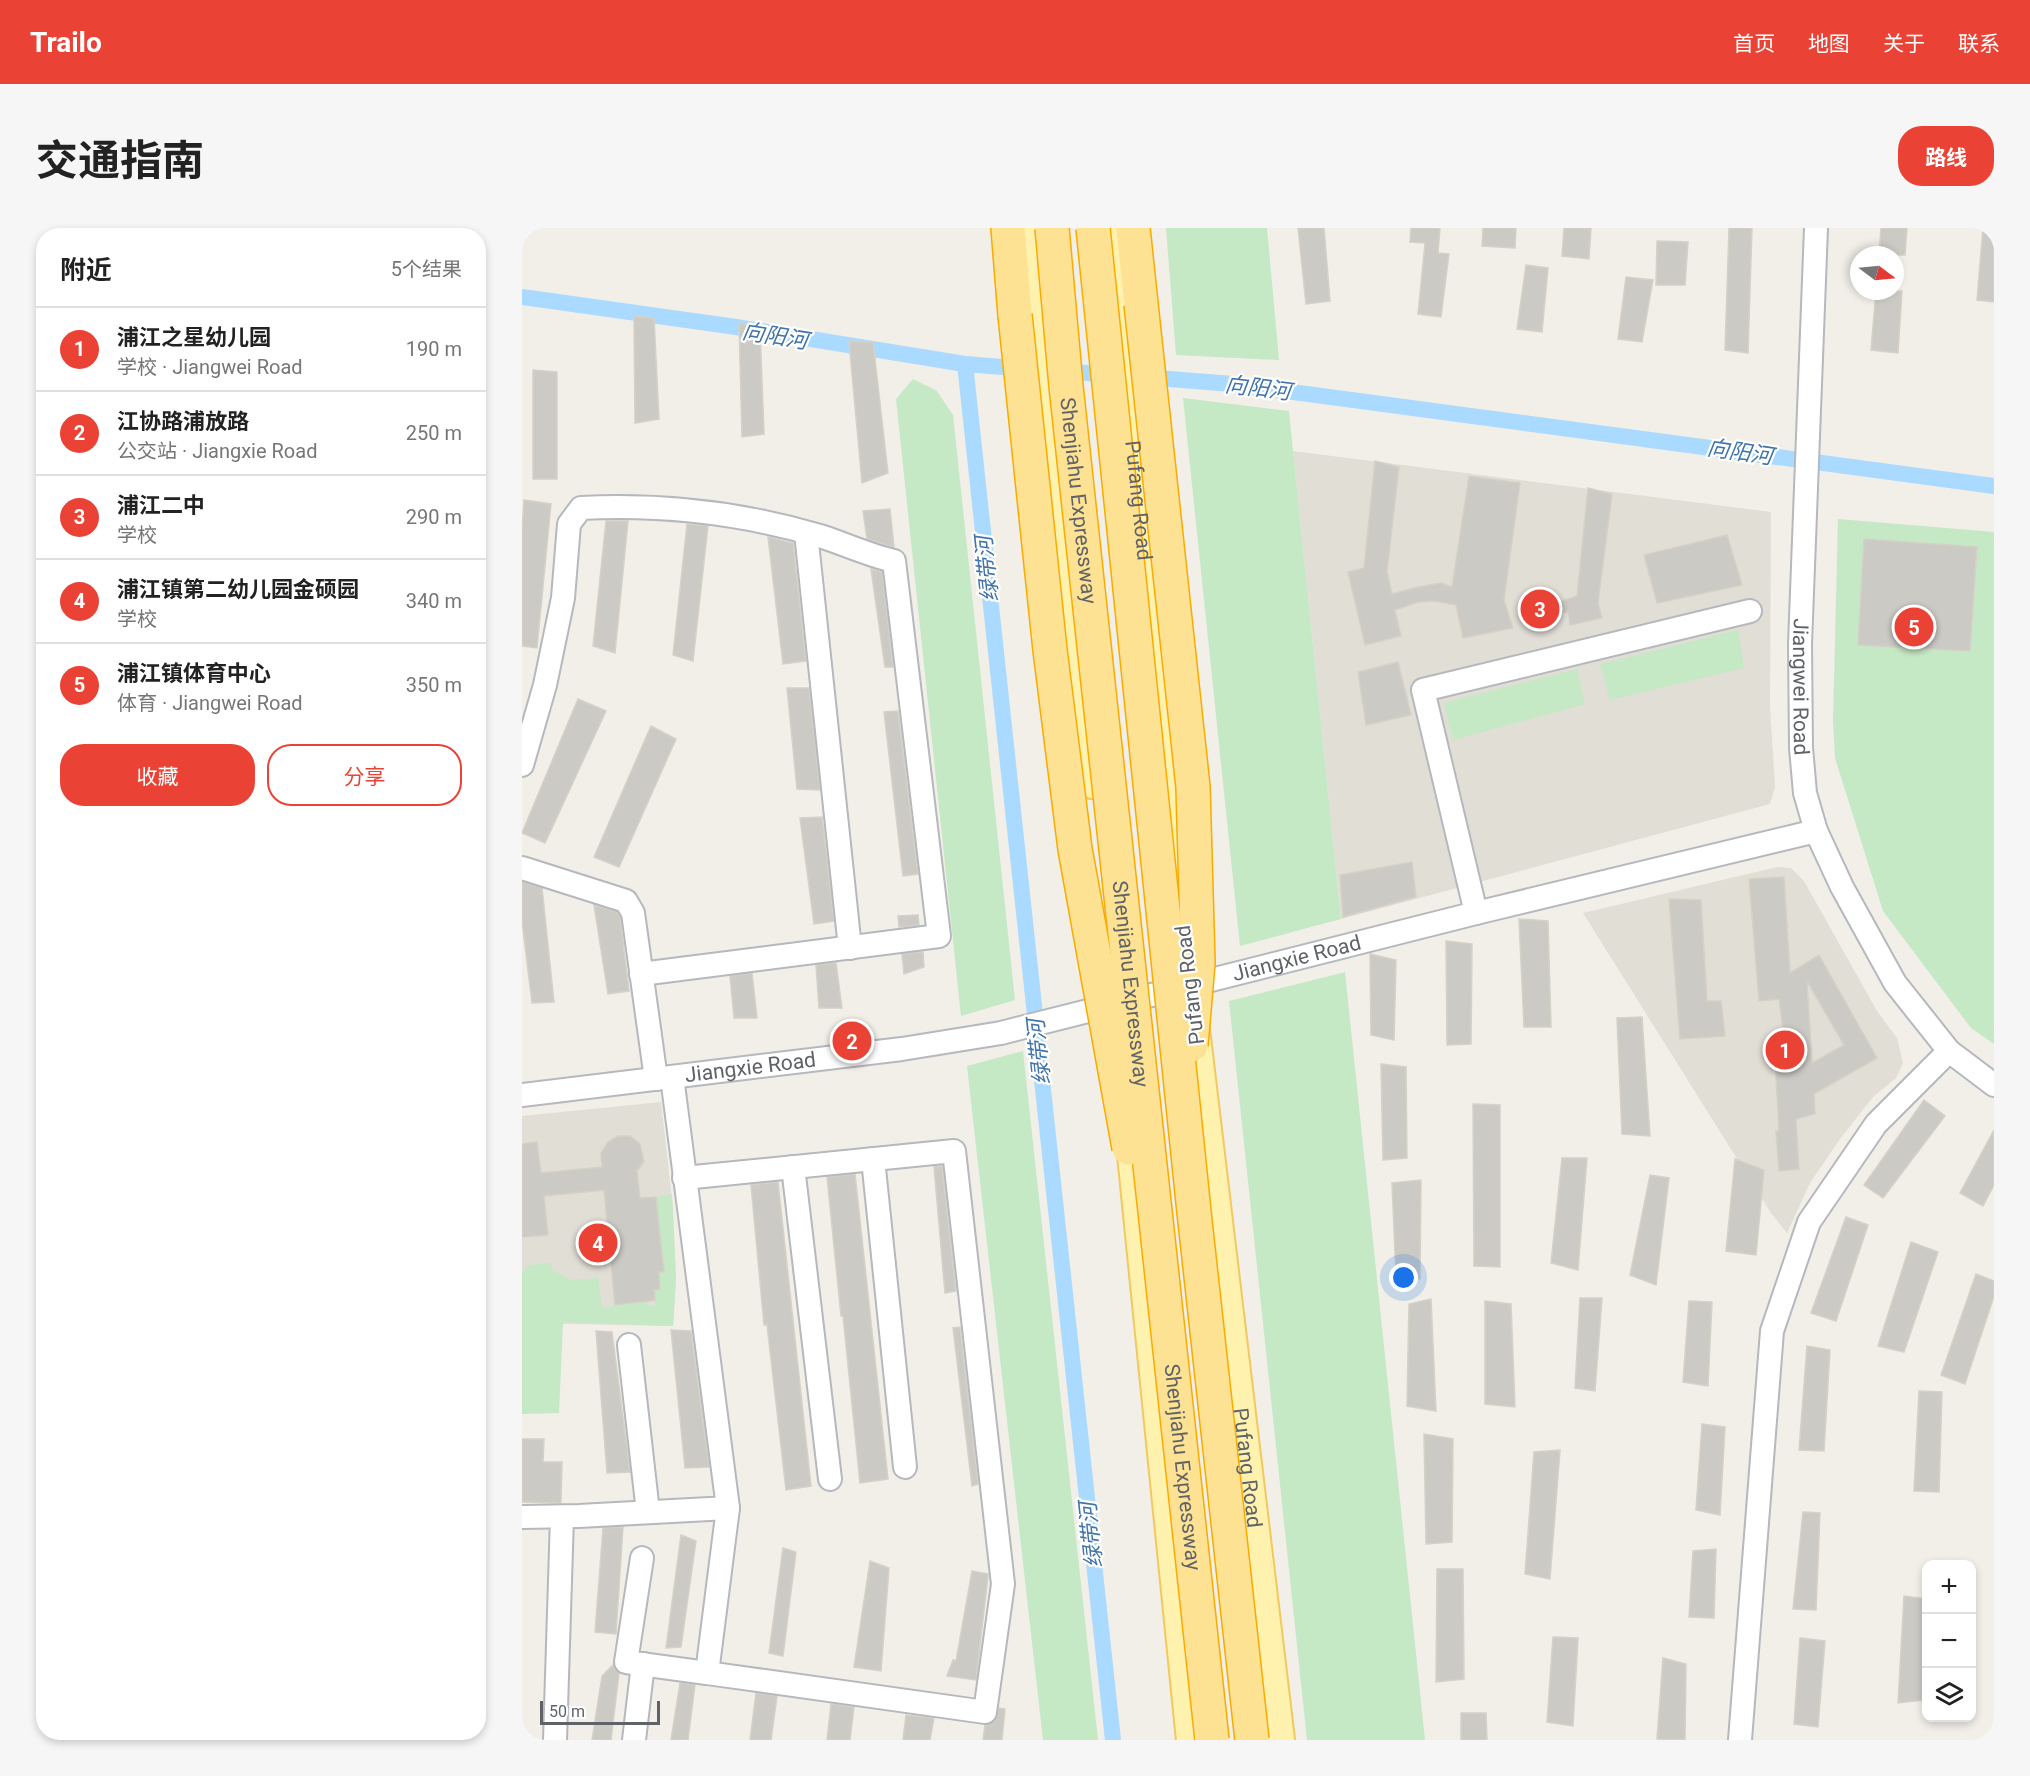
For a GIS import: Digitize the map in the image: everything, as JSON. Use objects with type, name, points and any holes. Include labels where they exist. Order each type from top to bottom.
[{"type":"highway","points":[[1008,228],[1050,650],[1075,849],[1140,1209],[1166,1315]]},
{"type":"highway","name":"Shenjiahu Expressway","points":[[1052,228],[1067,398],[1212,1740]]},
{"type":"highway","name":"Shenjiahu Expressway","points":[[1093,228],[1185,1122],[1252,1740]]},
{"type":"highway","points":[[1133,228],[1193,787],[1198,963],[1185,1122]]},
{"type":"main road","points":[[1036,228],[1044,333],[1116,1004],[1191,1740]]},
{"type":"main road","name":"Pufang Road","points":[[1110,228],[1190,984],[1280,1740]]},
{"type":"street","name":"Jiangwei Road","points":[[1816,228],[1800,644],[1801,748],[1805,793],[1816,831],[1842,887],[1896,983],[1949,1051],[1994,1085]]},
{"type":"street","points":[[522,765],[545,685],[563,598],[569,524],[581,508],[615,506],[688,509],[760,521],[894,561],[939,936],[641,974]]},
{"type":"street","points":[[806,533],[850,948]]},
{"type":"street","points":[[1476,913],[1423,690],[1750,611]]},
{"type":"street","name":"Jiangxie Road","points":[[522,1095],[902,1049],[1001,1033],[1476,913],[1816,831]]},
{"type":"street","points":[[522,867],[626,901],[633,913],[641,974],[684,1178],[728,1508],[707,1673]]},
{"type":"street","points":[[1740,1740],[1772,1331],[1809,1222],[1876,1124],[1949,1051]]},
{"type":"street","points":[[642,1558],[626,1662],[985,1712],[1003,1584],[954,1151],[684,1178]]},
{"type":"street","points":[[873,1159],[904,1467]]},
{"type":"street","points":[[793,1167],[830,1479]]},
{"type":"street","points":[[629,1345],[648,1512]]},
{"type":"street","points":[[522,1517],[728,1508]]},
{"type":"street","points":[[555,1740],[562,1516]]},
{"type":"street","points":[[634,1740],[643,1664]]},
{"type":"shaded area","points":[[1293,451],[1771,512],[1770,706],[1775,787],[1770,804],[1341,919]]},
{"type":"shaded area","points":[[1777,867],[1791,868],[1804,881],[1877,1011],[1897,1038],[1903,1063],[1896,1078],[1873,1097],[1840,1139],[1810,1183],[1787,1233],[1771,1213],[1583,913]]},
{"type":"shaded area","points":[[661,1102],[673,1208],[676,1279],[673,1326],[522,1323],[522,1116]]},
{"type":"green space","points":[[1166,228],[1267,228],[1279,360],[1176,355]]},
{"type":"green space","points":[[913,379],[937,391],[953,415],[1015,1000],[961,1016],[896,399]]},
{"type":"green space","points":[[1183,398],[1289,411],[1341,919],[1240,946]]},
{"type":"green space","points":[[1838,519],[1994,532],[1994,1044],[1971,1028],[1883,911],[1835,758],[1833,721]]},
{"type":"green space","points":[[1738,630],[1744,668],[1610,700],[1600,664]]},
{"type":"green space","points":[[1577,669],[1585,704],[1453,740],[1444,703]]},
{"type":"green space","points":[[1345,972],[1425,1740],[1307,1740],[1229,1001]]},
{"type":"green space","points":[[1023,1051],[1098,1740],[1043,1740],[967,1066]]},
{"type":"green space","points":[[672,1194],[676,1279],[673,1326],[563,1322],[559,1413],[522,1414],[522,1273],[529,1265],[552,1263],[552,1270],[571,1280],[598,1278],[602,1308],[647,1301],[647,1306],[655,1306],[654,1290],[660,1289],[659,1272],[663,1272],[656,1197]]},
{"type":"building","points":[[1298,228],[1324,228],[1330,301],[1306,304]]},
{"type":"building","points":[[1411,228],[1440,228],[1438,253],[1449,254],[1441,317],[1418,314],[1425,243],[1410,242]]},
{"type":"building","points":[[1483,228],[1516,228],[1515,248],[1482,246]]},
{"type":"building","points":[[1564,228],[1591,228],[1589,259],[1562,256]]},
{"type":"building","points":[[1729,228],[1752,228],[1748,353],[1725,350]]},
{"type":"building","points":[[1881,228],[1907,228],[1905,255],[1904,246],[1880,246]]},
{"type":"building","points":[[1983,228],[1994,228],[1994,302],[1977,300]]},
{"type":"building","points":[[1657,241],[1688,242],[1685,285],[1656,285]]},
{"type":"building","points":[[1526,265],[1548,268],[1542,332],[1517,329]]},
{"type":"building","points":[[1626,277],[1653,280],[1642,342],[1618,339]]},
{"type":"building","points":[[1875,300],[1901,300],[1898,353],[1871,350]]},
{"type":"building","points":[[634,316],[654,318],[659,419],[635,423]]},
{"type":"building","points":[[739,323],[760,327],[764,434],[742,437]]},
{"type":"building","points":[[849,341],[873,342],[888,473],[862,483]]},
{"type":"building","points":[[533,370],[557,372],[557,479],[533,479]]},
{"type":"building","points":[[1375,461],[1399,467],[1387,572],[1392,594],[1441,583],[1452,587],[1469,476],[1520,483],[1504,600],[1513,628],[1463,638],[1456,605],[1434,601],[1418,602],[1395,610],[1401,636],[1365,645],[1348,572],[1364,568]]},
{"type":"building","points":[[1588,488],[1612,494],[1598,603],[1602,618],[1570,625],[1568,611],[1542,619],[1538,609],[1577,596]]},
{"type":"building","points":[[524,500],[551,504],[537,648],[522,646]]},
{"type":"building","points":[[890,509],[894,547],[867,539],[863,511]]},
{"type":"building","points":[[606,521],[628,521],[615,653],[593,646]]},
{"type":"building","points":[[687,524],[708,526],[693,661],[673,655]]},
{"type":"building","points":[[1727,535],[1742,585],[1657,603],[1644,555]]},
{"type":"building","points":[[768,537],[793,543],[806,661],[783,664]]},
{"type":"building","points":[[1864,539],[1977,547],[1970,651],[1858,645]]},
{"type":"building","points":[[871,569],[882,572],[893,667],[885,667]]},
{"type":"building","points":[[1398,662],[1411,715],[1366,725],[1358,672]]},
{"type":"building","points":[[787,688],[809,688],[820,790],[797,789]]},
{"type":"building","points":[[578,699],[606,711],[545,843],[522,833]]},
{"type":"building","points":[[898,711],[918,874],[903,876],[884,712]]},
{"type":"building","points":[[651,726],[676,739],[619,867],[594,857]]},
{"type":"building","points":[[822,817],[834,921],[814,924],[800,818]]},
{"type":"building","points":[[1412,862],[1416,897],[1343,917],[1340,875]]},
{"type":"building","points":[[1784,877],[1790,973],[1819,955],[1877,1058],[1814,1094],[1815,1114],[1796,1119],[1799,1169],[1779,1171],[1774,1038],[1784,1036],[1779,999],[1759,1001],[1749,879]],"holes":[[[1807,981],[1844,1045],[1812,1063]]]},
{"type":"building","points":[[522,882],[542,888],[554,1002],[532,1003],[522,921]]},
{"type":"building","points":[[1669,899],[1701,900],[1707,1001],[1721,1001],[1725,1036],[1680,1039]]},
{"type":"building","points":[[594,905],[617,912],[620,917],[629,991],[608,994]]},
{"type":"building","points":[[918,915],[919,925],[899,927],[898,916]]},
{"type":"building","points":[[1519,919],[1548,921],[1551,1027],[1524,1027]]},
{"type":"building","points":[[1446,941],[1472,944],[1471,1044],[1447,1045]]},
{"type":"building","points":[[923,952],[924,967],[904,974],[902,954]]},
{"type":"building","points":[[1370,954],[1396,960],[1394,1040],[1371,1035]]},
{"type":"building","points":[[836,963],[842,1008],[819,1008],[816,965]]},
{"type":"building","points":[[752,973],[757,1018],[734,1018],[730,976]]},
{"type":"building","points":[[1642,1017],[1650,1136],[1622,1134],[1617,1018]]},
{"type":"building","points":[[1381,1064],[1406,1067],[1407,1158],[1383,1160]]},
{"type":"building","points":[[1924,1100],[1945,1116],[1883,1198],[1864,1185]]},
{"type":"building","points":[[1473,1104],[1500,1105],[1500,1267],[1474,1266]]},
{"type":"building","points":[[1994,1130],[1994,1185],[1983,1206],[1960,1193]]},
{"type":"building","points":[[618,1136],[630,1136],[640,1144],[644,1161],[637,1171],[640,1198],[656,1197],[664,1272],[659,1272],[660,1289],[654,1290],[655,1300],[615,1305],[604,1190],[544,1196],[548,1235],[522,1237],[522,1144],[537,1142],[541,1173],[602,1167],[601,1153],[608,1142]]},
{"type":"building","points":[[1562,1158],[1587,1158],[1578,1270],[1551,1263]]},
{"type":"building","points":[[1735,1159],[1764,1170],[1756,1255],[1726,1251]]},
{"type":"building","points":[[942,1166],[956,1291],[945,1293],[934,1167]]},
{"type":"building","points":[[855,1174],[888,1479],[860,1483],[827,1177]]},
{"type":"building","points":[[1650,1175],[1669,1178],[1656,1285],[1630,1275]]},
{"type":"building","points":[[1421,1180],[1420,1279],[1396,1276],[1392,1183]]},
{"type":"building","points":[[778,1182],[811,1486],[786,1490],[767,1325],[764,1325],[751,1185]]},
{"type":"building","points":[[1846,1217],[1868,1225],[1836,1321],[1811,1313]]},
{"type":"building","points":[[1911,1242],[1938,1252],[1904,1352],[1878,1346]]},
{"type":"building","points":[[1976,1274],[1994,1281],[1994,1296],[1965,1384],[1941,1375]]},
{"type":"building","points":[[1580,1298],[1602,1298],[1595,1391],[1575,1388]]},
{"type":"building","points":[[1431,1299],[1436,1411],[1407,1406],[1409,1304]]},
{"type":"building","points":[[1485,1301],[1511,1304],[1515,1407],[1485,1404]]},
{"type":"building","points":[[1689,1301],[1712,1302],[1708,1386],[1683,1382]]},
{"type":"building","points":[[960,1327],[978,1484],[972,1486],[953,1328]]},
{"type":"building","points":[[671,1330],[691,1331],[709,1467],[685,1468]]},
{"type":"building","points":[[596,1331],[612,1332],[630,1472],[607,1473]]},
{"type":"building","points":[[1807,1346],[1830,1350],[1824,1451],[1799,1450]]},
{"type":"building","points":[[1919,1391],[1942,1392],[1939,1492],[1914,1491]]},
{"type":"building","points":[[1702,1424],[1725,1427],[1720,1515],[1696,1510]]},
{"type":"building","points":[[1424,1434],[1453,1439],[1452,1542],[1426,1544]]},
{"type":"building","points":[[522,1439],[544,1439],[543,1462],[562,1462],[561,1503],[522,1502]]},
{"type":"building","points":[[1560,1450],[1550,1579],[1525,1574],[1534,1452]]},
{"type":"building","points":[[1803,1512],[1820,1513],[1816,1610],[1793,1609]]},
{"type":"building","points":[[623,1527],[616,1634],[595,1632],[603,1528]]},
{"type":"building","points":[[681,1535],[696,1541],[681,1647],[666,1648]]},
{"type":"building","points":[[783,1548],[796,1552],[783,1656],[769,1653]]},
{"type":"building","points":[[1716,1549],[1714,1618],[1689,1617],[1693,1551]]},
{"type":"building","points":[[870,1561],[889,1568],[881,1671],[854,1667]]},
{"type":"building","points":[[1437,1569],[1463,1569],[1464,1679],[1436,1682]]},
{"type":"building","points":[[972,1571],[988,1574],[976,1680],[947,1676],[953,1660],[956,1661]]},
{"type":"building","points":[[1904,1596],[1922,1598],[1922,1700],[1898,1703]]},
{"type":"building","points":[[1553,1637],[1578,1638],[1573,1726],[1547,1722]]},
{"type":"building","points":[[1800,1638],[1825,1641],[1818,1727],[1794,1724]]},
{"type":"building","points":[[1663,1658],[1686,1664],[1685,1740],[1657,1739]]},
{"type":"building","points":[[613,1665],[619,1673],[611,1740],[592,1740],[602,1676]]},
{"type":"building","points":[[680,1683],[695,1685],[688,1740],[671,1740]]},
{"type":"building","points":[[756,1693],[777,1696],[771,1740],[750,1740]]},
{"type":"building","points":[[831,1704],[854,1707],[850,1740],[827,1740]]},
{"type":"building","points":[[999,1708],[1005,1709],[1002,1740],[983,1740],[985,1725],[995,1721]]},
{"type":"building","points":[[1461,1713],[1486,1713],[1487,1740],[1461,1740]]},
{"type":"building","points":[[906,1715],[934,1718],[930,1740],[903,1740]]},
{"type":"waterway","name":"向阳河","points":[[522,297],[736,327],[965,364],[1026,369]]},
{"type":"waterway","name":"绿带河","points":[[965,364],[1113,1740]]},
{"type":"waterway","name":"向阳河","points":[[1061,371],[1113,375]]},
{"type":"waterway","name":"向阳河","points":[[1144,377],[1233,384],[1994,486]]},
{"type":"place","name":"浦江二中","points":[[1540,609]]},
{"type":"place","name":"浦江镇体育中心","points":[[1914,627]]},
{"type":"place","name":"江协路浦放路","points":[[852,1041]]},
{"type":"place","name":"浦江之星幼儿园","points":[[1785,1050]]},
{"type":"place","name":"浦江镇第二幼儿园金硕园","points":[[598,1243]]}]
